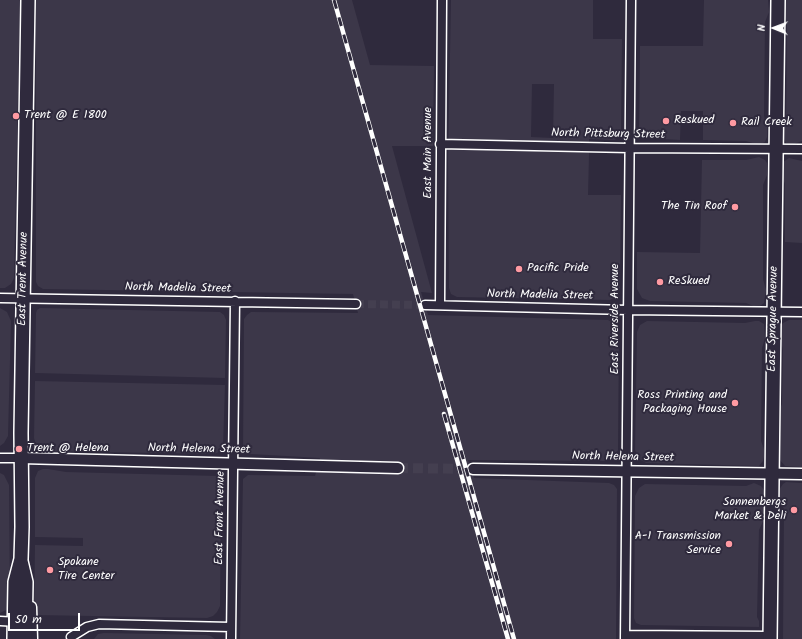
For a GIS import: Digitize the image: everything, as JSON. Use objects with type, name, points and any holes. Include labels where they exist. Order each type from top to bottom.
[{"type":"main road","name":"East Trent Avenue","points":[[14,639],[20,622],[26,582],[21,559],[21,458],[28,0]]},
{"type":"main road","name":"East Sprague Avenue","points":[[770,638],[778,0]]},
{"type":"main road","name":"East Trent Avenue","points":[[21,559],[15,582],[20,622],[25,639]]},
{"type":"street","name":"East Main Avenue","points":[[440,305],[442,0]]},
{"type":"street","name":"East Riverside Avenue","points":[[625,637],[631,0]]},
{"type":"street","name":"North Pittsburg Street","points":[[440,144],[629,148],[802,149]]},
{"type":"street","name":"North Madelia Street","points":[[0,298],[284,304],[356,304]]},
{"type":"street","name":"East Front Avenue","points":[[231,639],[235,302]]},
{"type":"street","name":"North Madelia Street","points":[[425,305],[628,310],[802,312]]},
{"type":"street","name":"North Helena Street","points":[[0,458],[398,468]]},
{"type":"street","name":"North Helena Street","points":[[473,469],[802,474]]},
{"type":"street","points":[[26,582],[31,610],[32,639]]},
{"type":"street","points":[[0,622],[20,622]]},
{"type":"street","points":[[71,637],[87,627],[100,624],[231,626]]},
{"type":"street","points":[[625,637],[770,638]]},
{"type":"shaded area","points":[[0,0],[20,0],[14,278],[11,284],[5,288],[0,288]]},
{"type":"shaded area","points":[[36,0],[352,0],[370,65],[434,66],[433,146],[392,146],[432,293],[421,292],[428,315],[608,320],[614,323],[619,332],[618,450],[614,458],[606,461],[468,460],[474,478],[609,483],[614,485],[617,489],[616,639],[240,639],[243,479],[248,475],[315,476],[320,458],[251,454],[246,453],[243,450],[244,319],[251,312],[358,313],[353,294],[43,289],[38,286],[36,282]]},
{"type":"shaded area","points":[[451,0],[593,0],[593,39],[622,39],[621,133],[615,140],[589,139],[588,195],[621,195],[620,290],[616,297],[610,300],[457,297],[451,294],[449,288],[448,161]],"holes":[[[532,84],[554,84],[553,138],[531,137]]]},
{"type":"shaded area","points":[[704,0],[768,0],[769,12],[765,22],[764,116],[767,126],[767,137],[765,142],[761,144],[746,141],[703,140],[703,111],[681,111],[680,140],[646,138],[640,134],[640,46],[703,46]]},
{"type":"shaded area","points":[[785,0],[802,0],[802,141],[791,145],[786,143],[783,137],[783,127],[786,118],[787,22],[784,13]]},
{"type":"shaded area","points":[[759,157],[767,163],[767,175],[763,185],[763,279],[766,290],[764,303],[756,307],[746,303],[650,301],[642,298],[637,289],[637,252],[700,253],[702,160],[746,160]]},
{"type":"shaded area","points":[[789,158],[802,161],[802,243],[785,242],[785,184],[782,176],[782,165],[783,162]]},
{"type":"shaded area","points":[[0,308],[7,312],[11,321],[8,436],[4,443],[0,446]]},
{"type":"shaded area","points":[[40,308],[220,312],[224,315],[226,320],[225,378],[35,373],[36,313]]},
{"type":"shaded area","points":[[789,320],[802,320],[802,467],[785,466],[779,459],[779,411],[782,404],[783,350],[780,338],[780,328],[783,323]]},
{"type":"shaded area","points":[[647,321],[745,323],[759,321],[764,324],[765,338],[762,348],[761,441],[764,449],[764,457],[759,466],[646,463],[639,459],[635,450],[637,332],[640,325]]},
{"type":"shaded area","points":[[35,381],[225,385],[223,448],[214,454],[41,451],[36,445],[34,438]]},
{"type":"shaded area","points":[[43,469],[66,472],[218,476],[221,481],[220,606],[217,612],[213,616],[207,618],[34,615],[35,545],[83,546],[83,538],[35,537],[35,478],[38,471]]},
{"type":"shaded area","points":[[0,473],[4,475],[9,485],[10,602],[6,610],[0,613]]},
{"type":"shaded area","points":[[786,482],[802,483],[802,639],[783,639],[784,510],[780,500],[779,490]]},
{"type":"shaded area","points":[[754,483],[761,486],[764,490],[764,519],[759,530],[757,617],[759,627],[641,625],[636,623],[634,618],[635,496],[639,488],[645,484],[746,486]]},
{"type":"shaded area","points":[[98,634],[206,635],[215,639],[94,639]]},
{"type":"tunnel","points":[[356,304],[425,305]]},
{"type":"tunnel","points":[[398,468],[473,469]]},
{"type":"railway","points":[[334,0],[514,639]]},
{"type":"railway","points":[[444,414],[508,639]]},
{"type":"place","name":"Trent @ E 1800","points":[[16,116]]},
{"type":"place","name":"Reskued","points":[[666,121]]},
{"type":"place","name":"Rail Creek","points":[[733,123]]},
{"type":"place","name":"The Tin Roof","points":[[735,207]]},
{"type":"place","name":"Pacific Pride","points":[[519,269]]},
{"type":"place","name":"ReSkued","points":[[660,282]]},
{"type":"place","name":"Ross Printing and Packaging House","points":[[735,403]]},
{"type":"place","name":"Trent @ Helena","points":[[19,449]]},
{"type":"place","name":"Sonnenbergs Market & Deli","points":[[794,510]]},
{"type":"place","name":"A-1 Transmission Service","points":[[729,544]]},
{"type":"place","name":"Spokane Tire Center","points":[[50,570]]}]
